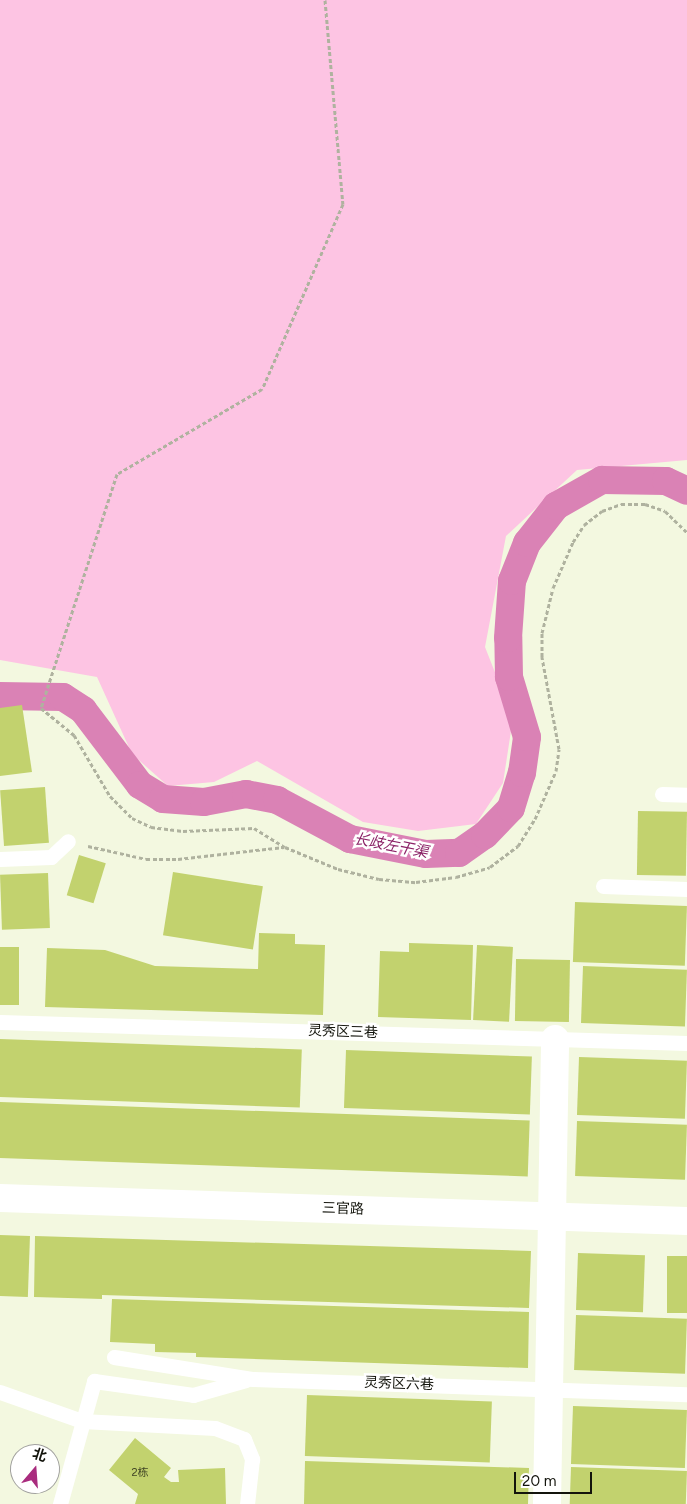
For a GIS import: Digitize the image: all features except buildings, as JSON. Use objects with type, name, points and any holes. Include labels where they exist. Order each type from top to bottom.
[{"type":"street","points":[[547,1504],[551,1389],[555,1039]]},
{"type":"street","name":"三官路","points":[[0,1198],[687,1221]]},
{"type":"lane","points":[[662,794],[687,794]]},
{"type":"lane","points":[[0,859],[52,857],[68,841]]},
{"type":"lane","points":[[603,886],[687,889]]},
{"type":"lane","name":"灵秀区三巷","points":[[0,1022],[687,1043]]},
{"type":"lane","name":"灵秀区六巷","points":[[114,1357],[252,1379],[687,1394]]},
{"type":"lane","points":[[60,1504],[94,1381],[193,1395],[252,1379]]},
{"type":"lane","points":[[0,1392],[82,1421],[214,1428],[244,1440],[252,1459],[247,1504]]},
{"type":"path","points":[[325,0],[343,204],[262,389],[117,474],[41,708],[74,735],[110,796],[132,818],[151,827],[182,831],[254,828],[285,847],[338,868],[379,879],[416,882],[456,877],[490,867],[518,846],[535,819],[556,771],[559,749],[542,657],[542,633],[553,588],[573,542],[590,520],[602,510],[621,504],[645,504],[665,511],[687,532]]},
{"type":"path","points":[[68,841],[146,859],[178,859],[285,847]]},
{"type":"shaded area","points":[[0,0],[687,0],[687,460],[577,470],[506,536],[485,647],[513,718],[503,783],[476,824],[418,831],[363,822],[257,761],[214,782],[168,786],[132,754],[97,677],[0,660]]},
{"type":"waterway","name":"长歧左干渠","points":[[0,696],[63,697],[83,710],[140,785],[163,799],[204,802],[246,794],[277,800],[350,839],[426,854],[459,853],[485,835],[511,808],[522,773],[527,737],[509,677],[508,638],[512,581],[527,543],[556,506],[602,480],[666,481],[687,491]]}]
